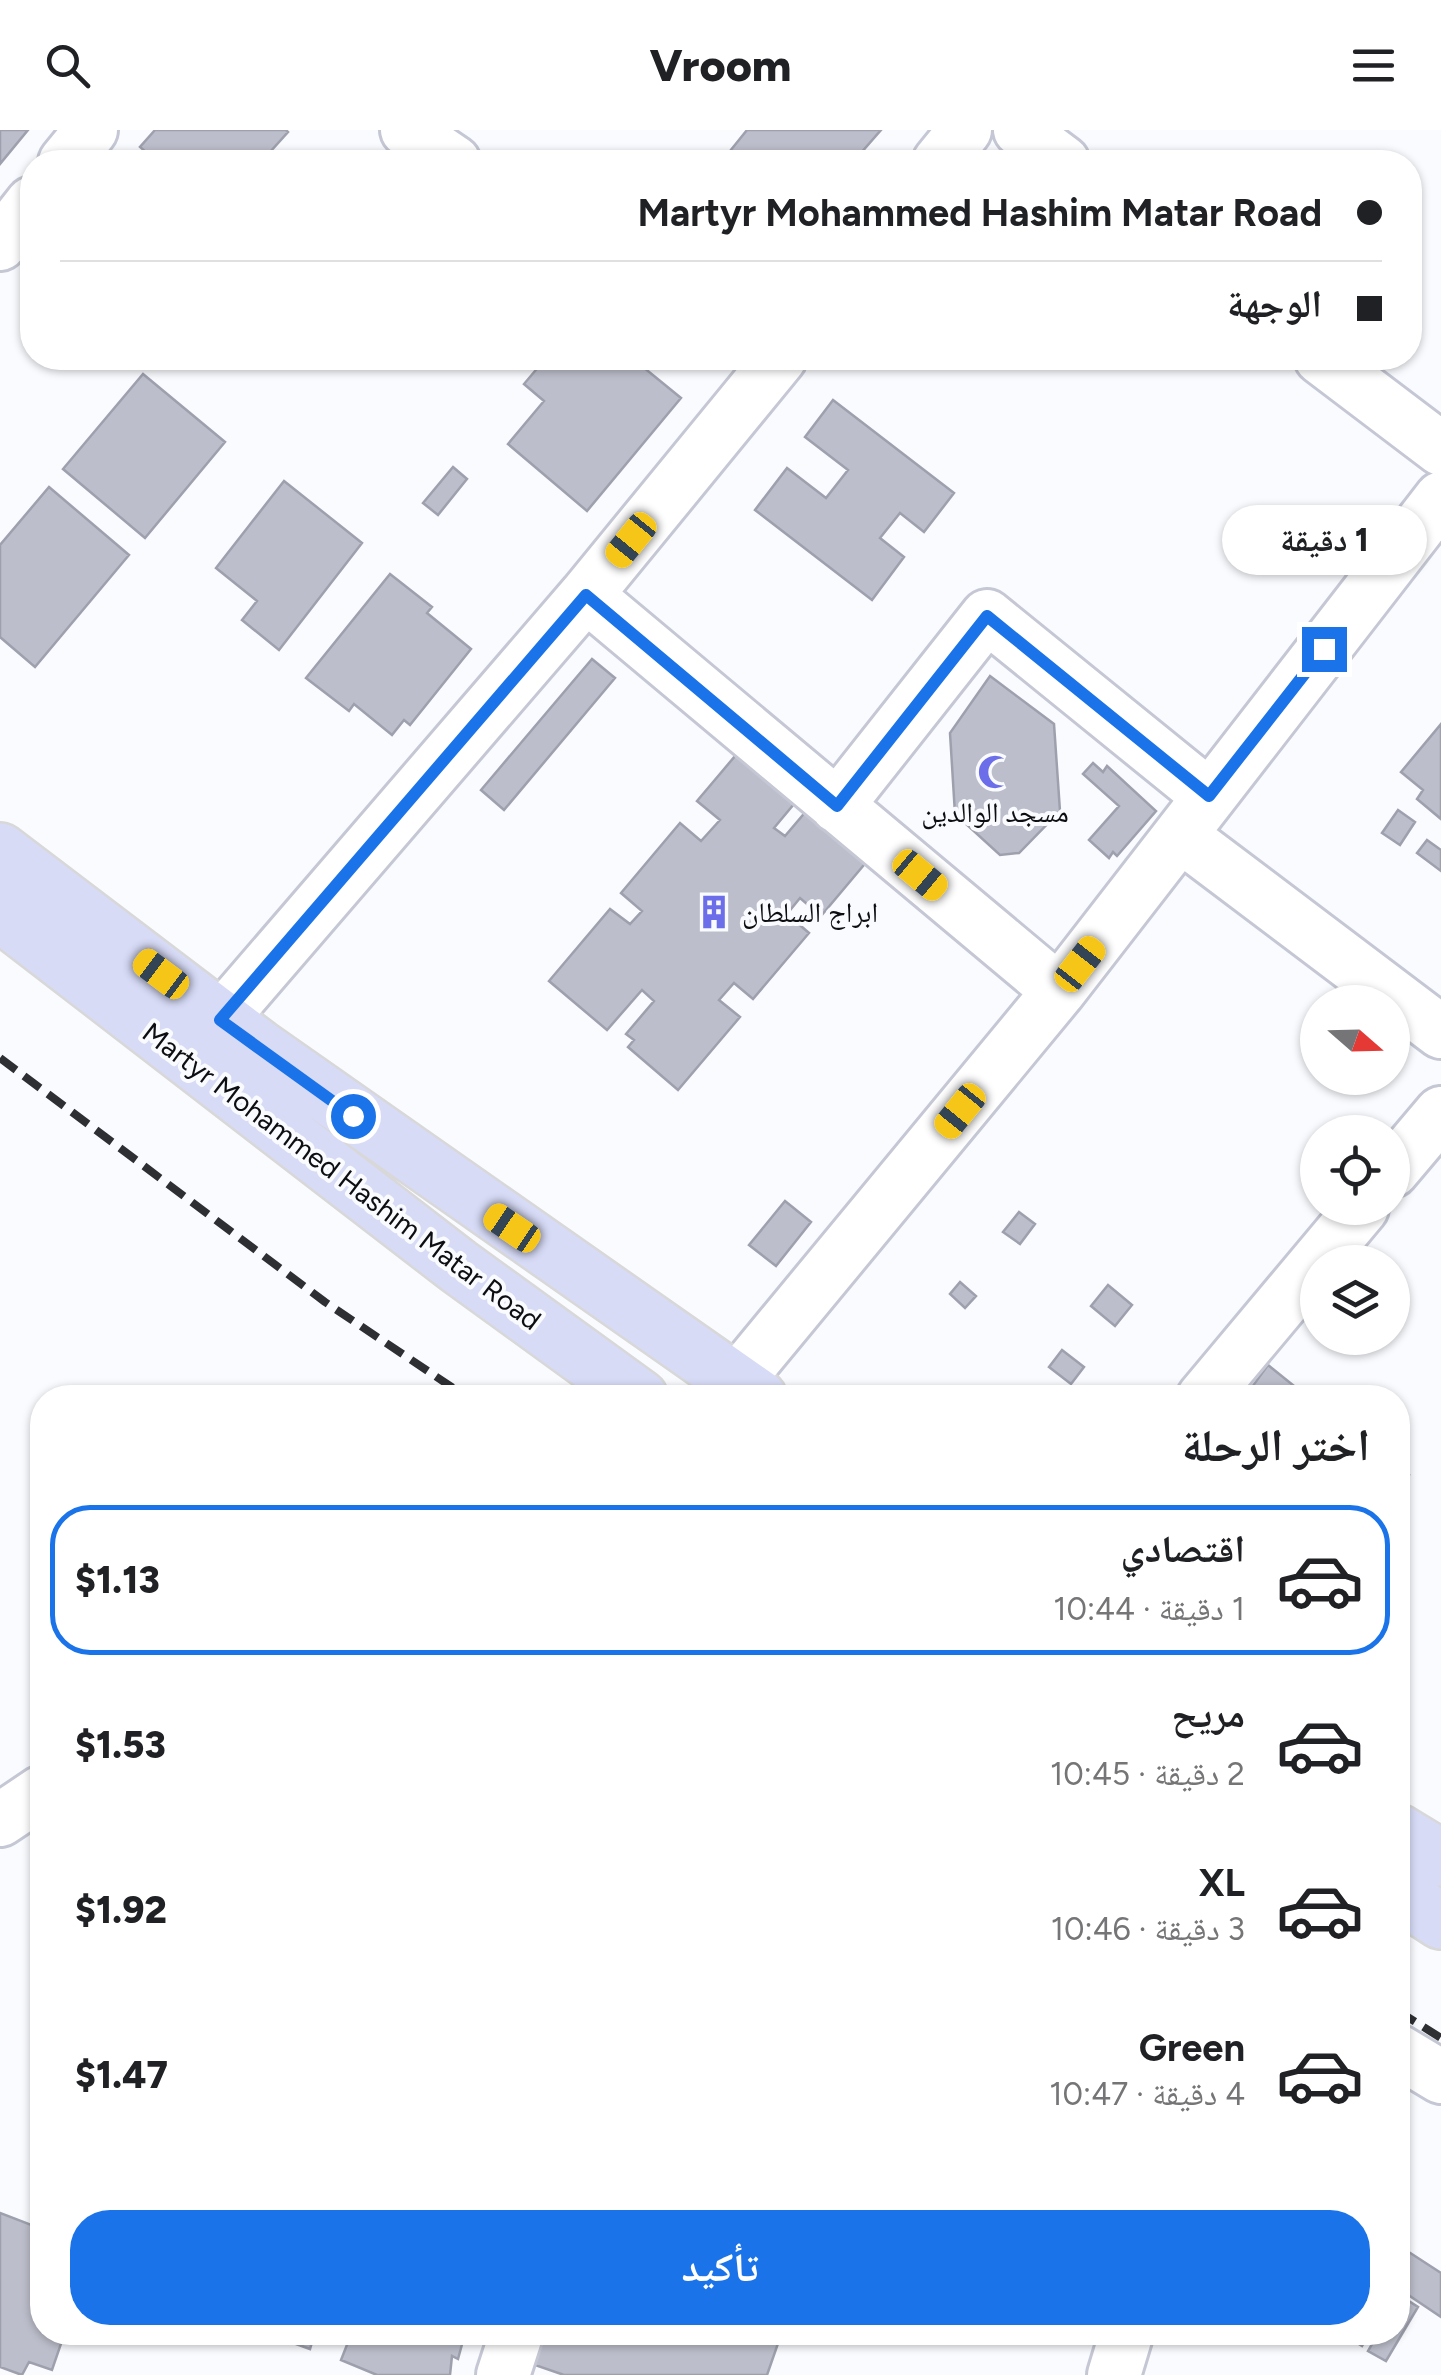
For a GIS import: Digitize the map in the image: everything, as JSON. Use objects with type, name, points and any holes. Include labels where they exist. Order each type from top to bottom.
[{"type":"main road","name":"Martyr Mohammed Hashim Matar Road","points":[[0,851],[220,1020],[480,1206],[741,1385]]},
{"type":"main road","name":"Martyr Mohammed Hashim Matar Road","points":[[0,914],[276,1129],[622,1385]]},
{"type":"main road","points":[[1410,1839],[1441,1858]]},
{"type":"main road","points":[[1410,1901],[1441,1921]]},
{"type":"street","points":[[75,150],[91,130]]},
{"type":"street","points":[[407,130],[436,150]]},
{"type":"street","points":[[949,150],[966,130]]},
{"type":"street","points":[[1020,130],[1047,150]]},
{"type":"street","points":[[0,244],[20,219]]},
{"type":"street","points":[[220,1020],[586,595],[759,370]]},
{"type":"street","points":[[1337,370],[1441,449]]},
{"type":"street","points":[[752,1385],[1441,498]]},
{"type":"street","points":[[586,595],[1059,991]]},
{"type":"street","points":[[837,806],[987,616],[1194,816],[1441,1032]]},
{"type":"street","points":[[1410,1150],[1441,1113]]},
{"type":"street","points":[[1214,1385],[1348,1225]]},
{"type":"street","points":[[0,1820],[30,1800]]},
{"type":"street","points":[[1410,2058],[1441,2077]]},
{"type":"street","points":[[503,2375],[513,2345]]},
{"type":"street","points":[[1114,2375],[1124,2345]]},
{"type":"building","points":[[0,130],[28,130],[0,164]]},
{"type":"building","points":[[155,130],[288,132],[272,150],[140,147]]},
{"type":"building","points":[[747,130],[881,130],[864,150],[731,150]]},
{"type":"building","points":[[536,370],[647,370],[681,398],[587,511],[508,444],[544,401],[524,384]]},
{"type":"building","points":[[143,374],[225,442],[145,538],[63,469]]},
{"type":"building","points":[[833,400],[954,493],[924,532],[900,513],[880,538],[904,557],[872,600],[755,510],[787,468],[826,498],[848,470],[805,437]]},
{"type":"building","points":[[453,467],[467,479],[438,515],[423,503]]},
{"type":"building","points":[[284,481],[362,543],[279,650],[242,620],[257,601],[216,568]]},
{"type":"building","points":[[49,487],[129,555],[35,667],[0,637],[0,545]]},
{"type":"building","points":[[390,574],[432,607],[427,613],[471,649],[410,725],[404,720],[392,735],[354,704],[349,711],[306,678]]},
{"type":"building","points":[[592,659],[615,678],[504,810],[481,790]]},
{"type":"building","points":[[990,676],[1054,724],[1060,811],[1019,853],[1000,855],[955,814],[950,733]]},
{"type":"building","points":[[1441,724],[1441,819],[1417,799],[1423,790],[1401,772]]},
{"type":"building","name":"ابراج السلطان","points":[[752,736],[804,792],[774,828],[785,836],[814,802],[879,847],[821,916],[800,898],[787,914],[809,933],[753,999],[734,983],[719,1000],[740,1017],[678,1090],[628,1047],[634,1040],[626,1034],[654,1001],[642,990],[607,1030],[549,981],[610,909],[630,924],[642,911],[621,893],[680,823],[701,841],[720,820],[697,801]]},
{"type":"building","points":[[1093,763],[1103,772],[1107,766],[1156,811],[1117,856],[1113,852],[1109,858],[1089,840],[1119,806],[1083,774]]},
{"type":"building","points":[[1398,810],[1415,822],[1400,845],[1382,833]]},
{"type":"building","points":[[1427,840],[1441,850],[1441,871],[1417,853]]},
{"type":"building","points":[[785,1201],[811,1222],[776,1266],[749,1245]]},
{"type":"building","points":[[1019,1212],[1035,1224],[1020,1244],[1003,1232]]},
{"type":"building","points":[[960,1282],[976,1296],[965,1308],[950,1294]]},
{"type":"building","points":[[1108,1285],[1132,1305],[1115,1326],[1091,1306]]},
{"type":"building","points":[[1062,1350],[1084,1367],[1071,1384],[1049,1367]]},
{"type":"building","points":[[1268,1365],[1293,1385],[1253,1385]]},
{"type":"building","points":[[0,2213],[30,2224],[30,2345],[61,2345],[52,2370],[29,2362],[22,2375],[0,2367]]},
{"type":"building","points":[[1410,2253],[1441,2273],[1441,2317],[1410,2296]]},
{"type":"building","points":[[1410,2302],[1418,2307],[1410,2320]]},
{"type":"building","points":[[347,2345],[462,2345],[458,2359],[452,2356],[450,2375],[377,2375],[341,2360]]},
{"type":"building","points":[[542,2345],[777,2345],[767,2375],[564,2375],[535,2365]]},
{"type":"building","points":[[1371,2345],[1395,2345],[1386,2361],[1368,2351]]},
{"type":"railway","points":[[0,1058],[325,1302],[449,1385]]},
{"type":"railway","points":[[1410,2019],[1441,2038]]},
{"type":"place","name":"مسجد الوالدين","points":[[995,772]]},
{"type":"place","name":"ابراج السلطان","points":[[714,912]]},
{"type":"route","points":[[353,1116],[220,1020],[586,595],[837,806],[987,616],[1209,796],[1324,649]]}]
